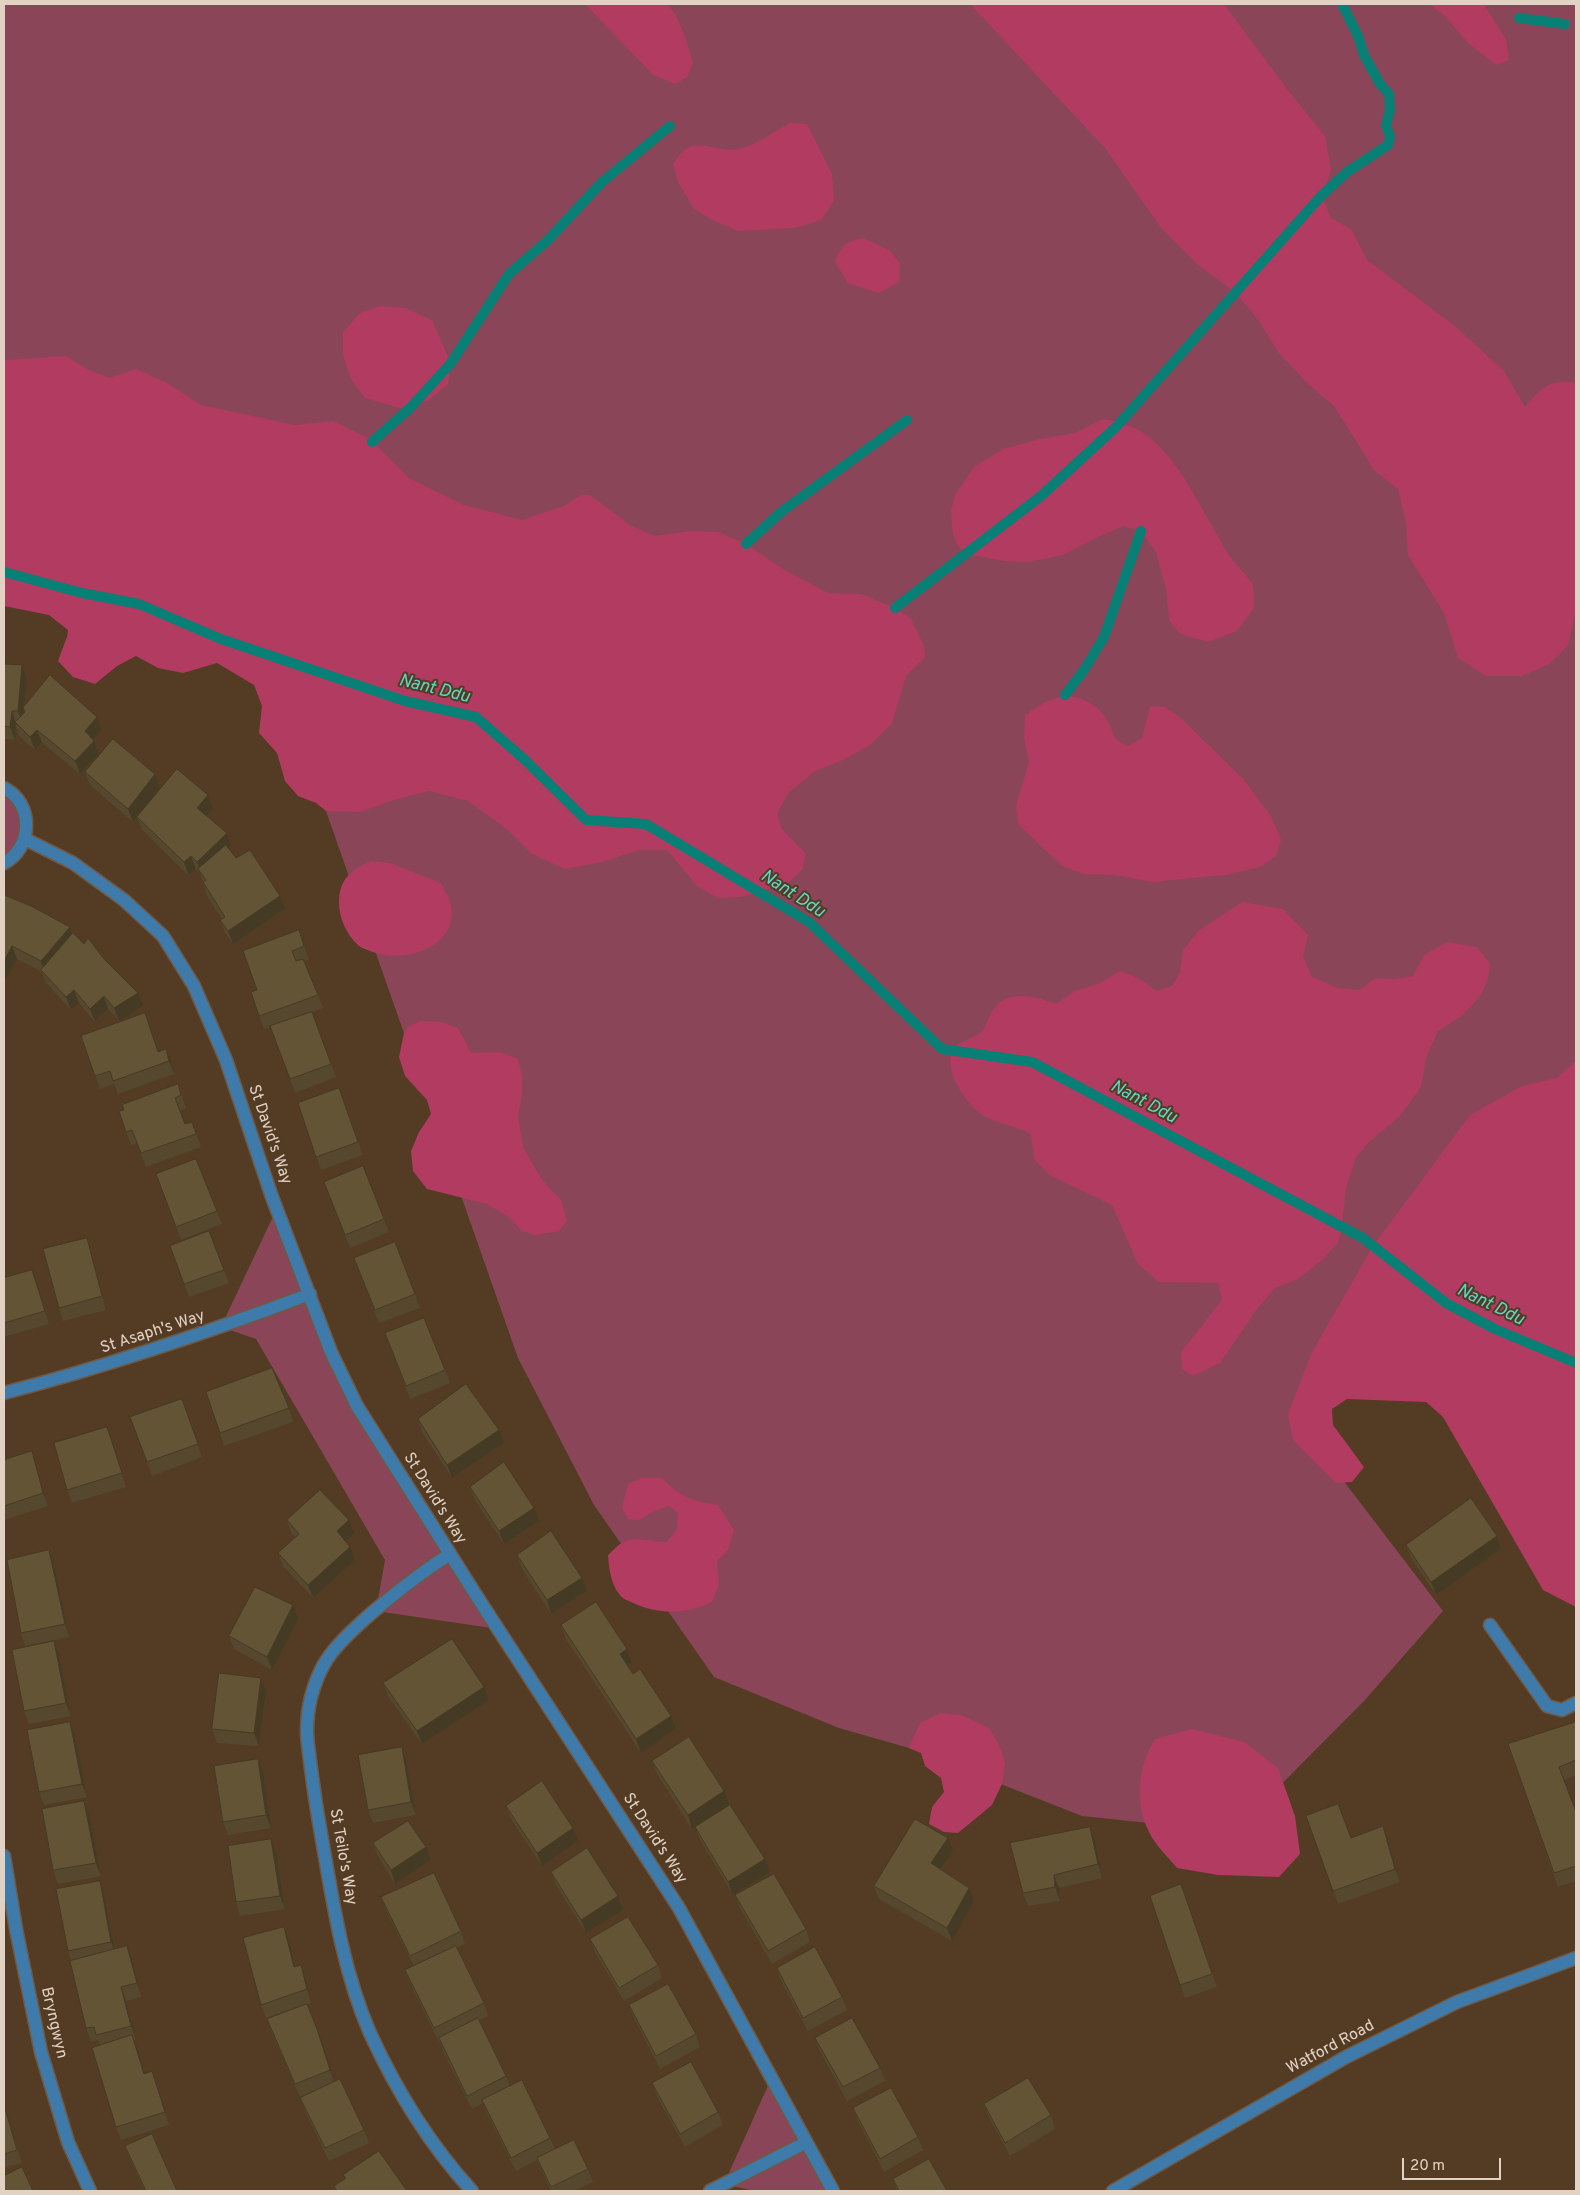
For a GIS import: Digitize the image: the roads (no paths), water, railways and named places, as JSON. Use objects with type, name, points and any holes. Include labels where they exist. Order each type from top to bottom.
[{"type":"street","points":[[4,788],[17,799],[24,811],[27,825],[25,839],[19,851],[4,863]]},
{"type":"street","name":"St David's Way","points":[[25,839],[73,863],[124,900],[163,936],[194,986],[226,1060],[272,1197],[331,1352],[357,1406],[450,1554],[679,1908],[805,2143],[833,2191]]},
{"type":"street","name":"St Asaph's Way","points":[[4,1393],[145,1354],[310,1294]]},
{"type":"street","name":"St Teilo's Way","points":[[450,1554],[434,1564],[348,1635],[324,1664],[311,1697],[307,1731],[315,1801],[330,1886],[351,1985],[371,2033],[412,2112],[454,2172],[472,2191]]},
{"type":"street","points":[[1490,1625],[1547,1706],[1562,1710],[1576,1703]]},
{"type":"street","name":"Bryngwyn","points":[[4,1856],[16,1930],[42,2052],[68,2142],[90,2191]]},
{"type":"street","name":"Watford Road","points":[[1113,2191],[1346,2057],[1457,2002],[1576,1958]]},
{"type":"street","points":[[710,2191],[805,2143]]},
{"type":"waterway","points":[[895,608],[1041,496],[1116,427],[1321,196],[1347,172],[1388,145],[1390,137],[1386,125],[1390,110],[1389,94],[1380,84],[1364,55],[1358,36],[1342,4]]},
{"type":"waterway","points":[[1519,18],[1565,24]]},
{"type":"waterway","points":[[372,442],[411,407],[451,363],[509,274],[548,240],[602,182],[670,126]]},
{"type":"waterway","points":[[746,544],[781,512],[907,420]]},
{"type":"waterway","points":[[1065,695],[1084,670],[1104,637],[1141,531]]},
{"type":"waterway","name":"Nant Ddu","points":[[4,572],[82,593],[139,604],[221,639],[405,701],[476,717],[524,759],[586,820],[646,824],[809,922],[942,1049],[1032,1062],[1363,1238],[1446,1303],[1495,1329],[1576,1363]]}]
